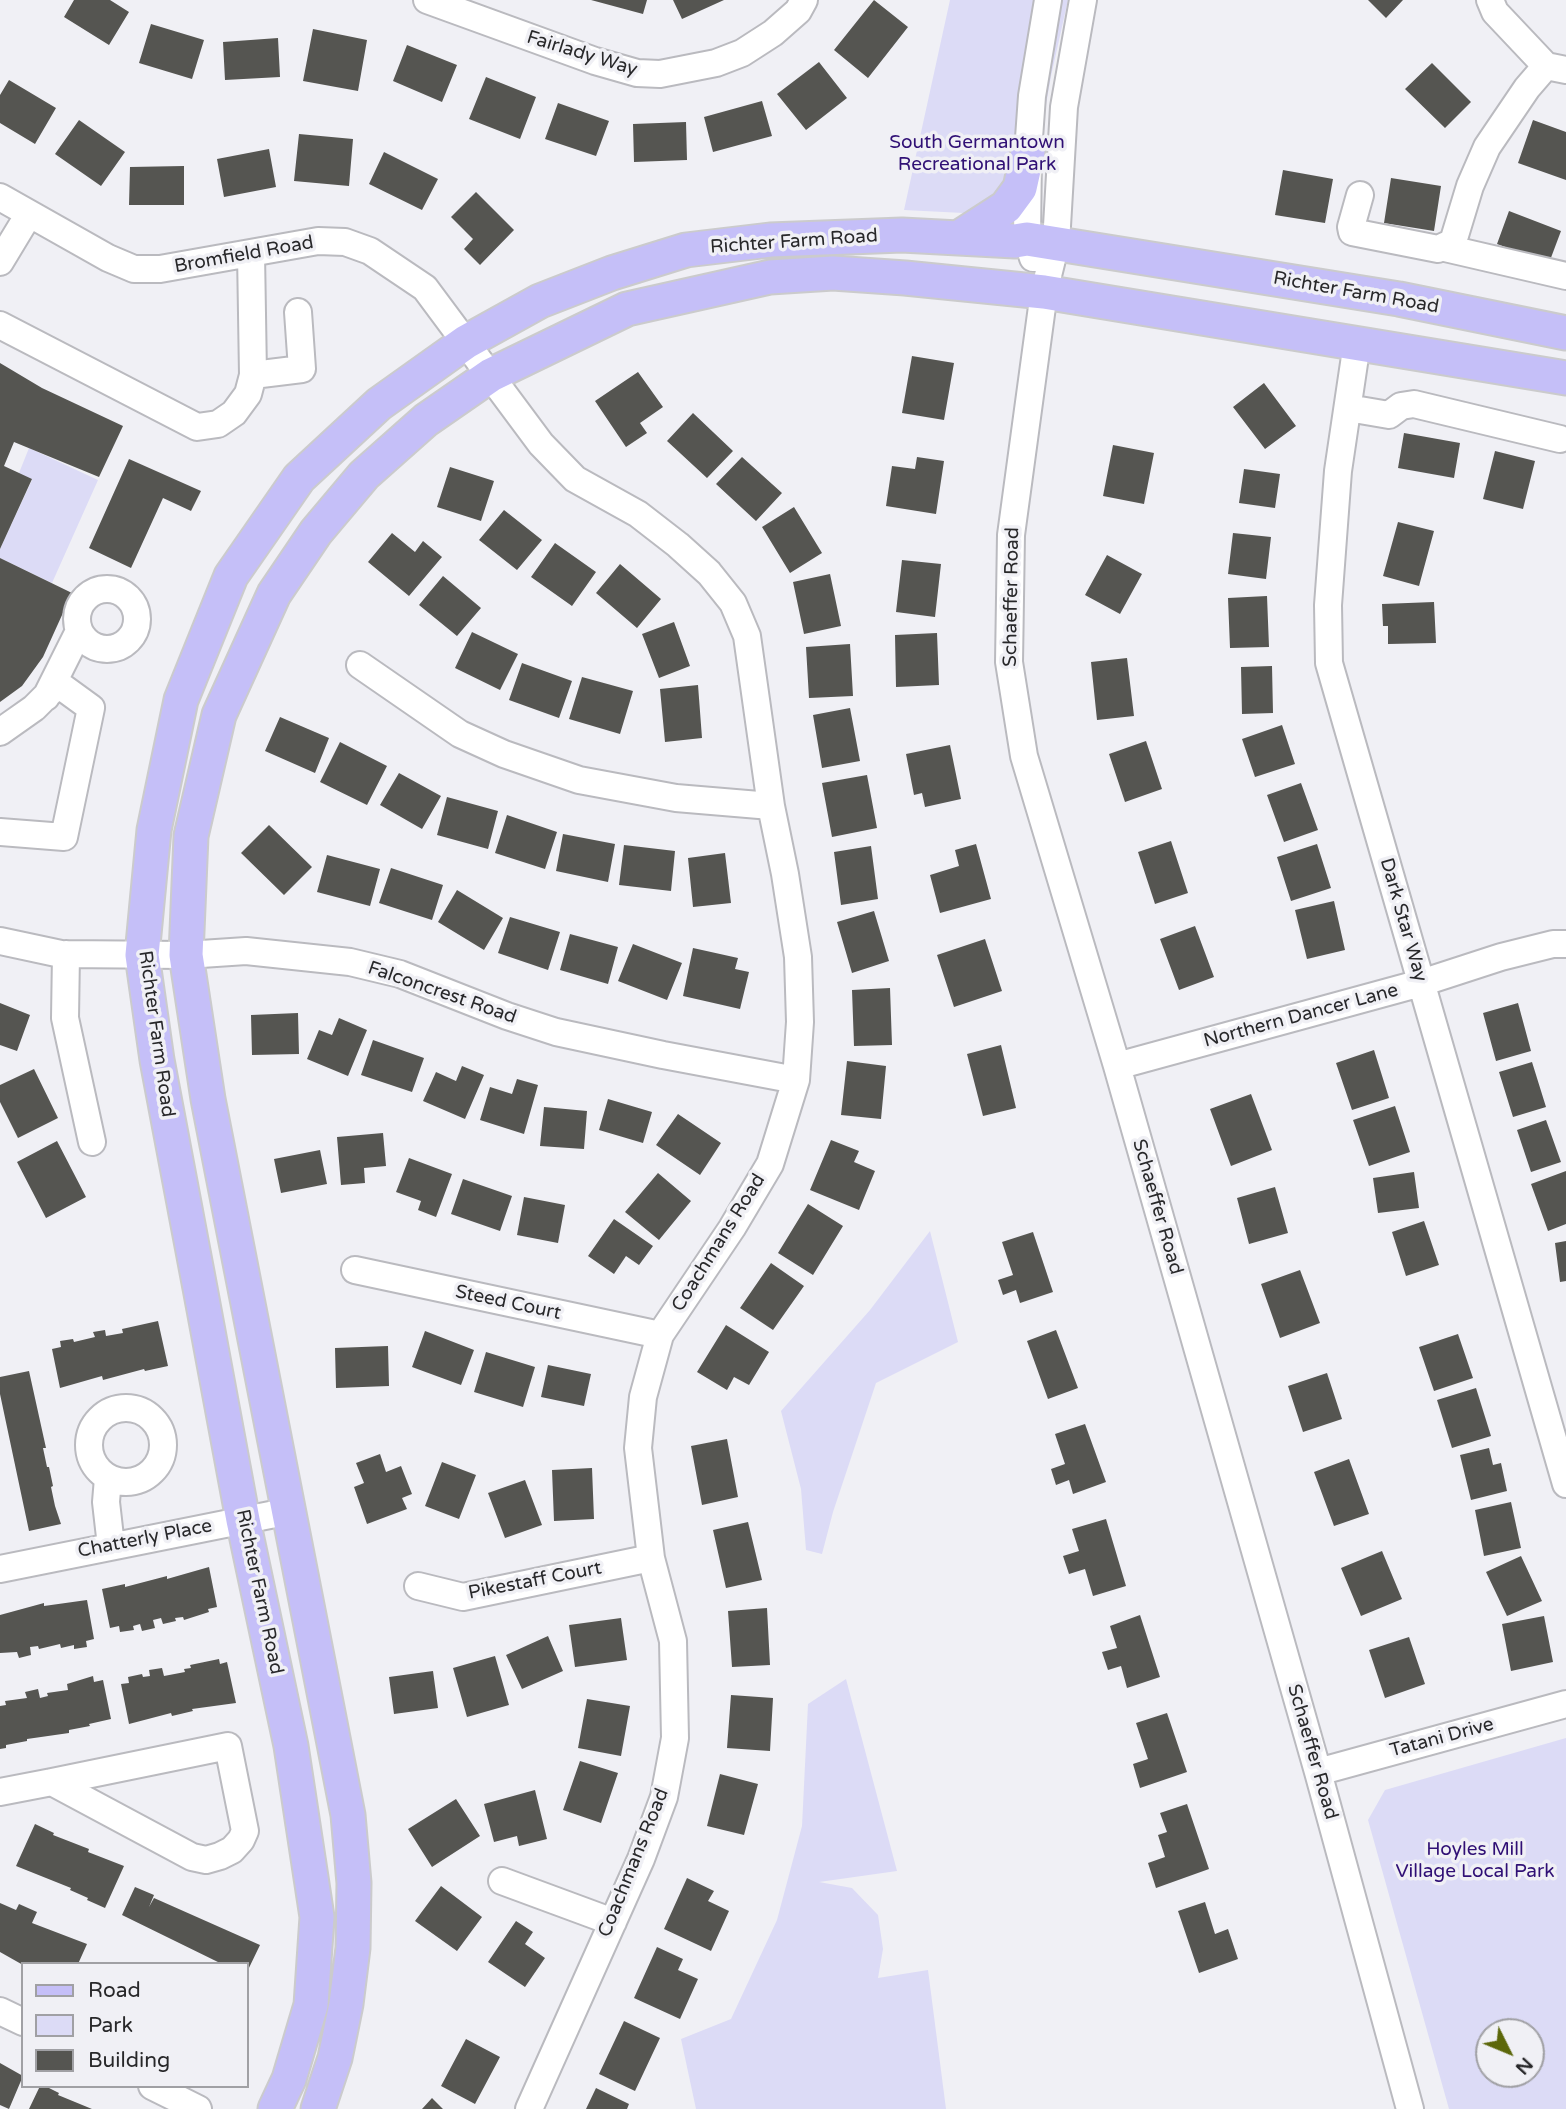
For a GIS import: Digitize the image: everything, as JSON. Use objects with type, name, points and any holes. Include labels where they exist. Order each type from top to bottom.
[{"type":"main road","points":[[958,238],[1006,207],[1020,188],[1028,152]]},
{"type":"main road","name":"Richter Farm Road","points":[[275,2109],[289,2080],[311,2005],[317,1917],[291,1745],[243,1520],[157,1060],[142,955],[155,830],[181,700],[231,576],[299,478],[379,404],[466,342],[540,301],[612,273],[686,250],[770,240],[902,235],[1042,241],[1399,299],[1566,333]]},
{"type":"main road","name":"Richter Farm Road","points":[[318,2109],[335,2058],[346,2004],[353,1948],[354,1883],[348,1815],[208,1099],[186,954],[191,836],[219,715],[274,594],[316,531],[365,475],[426,420],[491,375],[627,309],[770,277],[833,273],[1044,292],[1566,378]]},
{"type":"street","name":"Fairlady Way","points":[[427,0],[595,61],[637,73],[660,74],[716,63],[742,53],[773,33],[798,11],[804,0]]},
{"type":"street","name":"Schaeffer Road","points":[[1048,0],[1032,96],[1028,152],[1042,241],[1044,292],[1011,535],[1009,662],[1024,756],[1117,1066],[1318,1772],[1410,2109]]},
{"type":"street","name":"Schaeffer Road","points":[[1042,241],[1083,0]]},
{"type":"street","points":[[1445,248],[1453,242],[1470,186],[1488,147],[1527,88],[1556,68],[1495,12],[1490,0]]},
{"type":"street","points":[[1360,195],[1352,232],[1438,249],[1445,248],[1566,276]]},
{"type":"street","name":"Bromfield Road","points":[[0,197],[107,258],[134,269],[160,269],[318,241],[345,242],[370,251],[425,288],[491,375]]},
{"type":"street","points":[[0,262],[29,214]]},
{"type":"street","points":[[0,324],[197,427],[218,424],[234,413],[248,394],[253,376],[251,253]]},
{"type":"street","points":[[253,376],[302,369],[298,312]]},
{"type":"street","name":"Dark Star Way","points":[[1357,343],[1338,471],[1328,605],[1329,663],[1566,1485]]},
{"type":"street","name":"Coachmans Road","points":[[491,375],[541,444],[575,479],[638,514],[678,545],[709,573],[733,603],[747,636],[771,806],[798,957],[800,1022],[796,1080],[769,1164],[732,1228],[660,1335],[643,1397],[638,1448],[652,1558],[673,1641],[675,1738],[664,1797],[641,1859],[529,2109]]},
{"type":"street","points":[[1348,408],[1389,415],[1401,406],[1414,404],[1560,439]]},
{"type":"street","points":[[46,697],[79,631]]},
{"type":"street","points":[[360,665],[460,734],[504,754],[566,776],[676,798],[771,806]]},
{"type":"street","points":[[0,732],[34,708],[58,684],[91,708],[64,837],[0,832]]},
{"type":"street","name":"Falconcrest Road","points":[[0,941],[66,954],[142,955],[246,951],[350,962],[400,974],[556,1032],[796,1080]]},
{"type":"street","name":"Northern Dancer Lane","points":[[1117,1066],[1421,983],[1501,957],[1553,944],[1566,944]]},
{"type":"street","points":[[66,954],[65,1018],[92,1142]]},
{"type":"street","name":"Steed Court","points":[[355,1270],[660,1335]]},
{"type":"street","points":[[108,1478],[106,1502],[111,1546]]},
{"type":"street","name":"Chatterly Place","points":[[0,1569],[290,1511]]},
{"type":"street","name":"Pikestaff Court","points":[[418,1586],[463,1597],[652,1558]]},
{"type":"street","name":"Tatani Drive","points":[[1318,1772],[1566,1704]]},
{"type":"street","points":[[0,1792],[228,1746],[245,1831],[232,1850],[220,1856],[206,1860],[192,1857],[52,1782]]},
{"type":"street","points":[[502,1881],[612,1922]]},
{"type":"street","points":[[0,2011],[21,2021]]},
{"type":"street","points":[[156,2088],[198,2109]]},
{"type":"green space","name":"South Germantown Recreational Park","points":[[950,0],[1068,0],[1051,76],[1031,192],[1003,215],[904,210]]},
{"type":"green space","points":[[29,448],[98,480],[52,583],[0,558],[0,549],[32,480],[19,473]]},
{"type":"green space","points":[[930,1231],[958,1342],[876,1383],[833,1512],[822,1554],[806,1550],[801,1489],[781,1411],[870,1310]]},
{"type":"green space","points":[[846,1679],[897,1871],[819,1882],[852,1888],[878,1915],[883,1949],[878,1978],[928,1970],[946,2109],[696,2109],[681,2039],[731,2019],[777,1920],[802,1826],[808,1704]]},
{"type":"green space","name":"Hoyles Mill Village Local Park","points":[[1566,1738],[1566,2109],[1449,2109],[1368,1820],[1385,1790]]},
{"type":"building","points":[[74,0],[110,0],[129,12],[109,45],[64,17]]},
{"type":"building","points":[[591,0],[647,0],[643,14]]},
{"type":"building","points":[[673,0],[724,0],[682,19]]},
{"type":"building","points":[[874,0],[908,27],[868,78],[834,50]]},
{"type":"building","points":[[1368,0],[1403,0],[1386,18]]},
{"type":"building","points":[[151,24],[204,40],[192,79],[139,63]]},
{"type":"building","points":[[313,29],[367,40],[358,91],[303,81]]},
{"type":"building","points":[[278,38],[280,77],[225,80],[223,42]]},
{"type":"building","points":[[407,45],[457,65],[442,102],[393,81]]},
{"type":"building","points":[[819,62],[847,98],[806,130],[777,94]]},
{"type":"building","points":[[1432,63],[1471,102],[1445,128],[1405,89]]},
{"type":"building","points":[[486,77],[536,97],[520,139],[469,119]]},
{"type":"building","points":[[9,80],[56,108],[35,144],[0,123],[0,95]]},
{"type":"building","points":[[762,101],[772,136],[713,152],[704,117]]},
{"type":"building","points":[[558,103],[609,121],[596,156],[545,139]]},
{"type":"building","points":[[79,120],[125,152],[101,186],[55,154]]},
{"type":"building","points":[[1533,120],[1566,132],[1566,180],[1518,163]]},
{"type":"building","points":[[686,122],[687,160],[634,162],[633,124]]},
{"type":"building","points":[[299,134],[353,139],[349,186],[294,181]]},
{"type":"building","points":[[269,149],[276,187],[224,197],[217,159]]},
{"type":"building","points":[[384,152],[438,179],[422,210],[369,184]]},
{"type":"building","points":[[184,166],[184,205],[129,205],[130,167]]},
{"type":"building","points":[[1283,170],[1333,179],[1325,223],[1275,215]]},
{"type":"building","points":[[1391,178],[1441,186],[1434,231],[1384,223]]},
{"type":"building","points":[[476,192],[514,230],[480,265],[464,249],[473,239],[451,217]]},
{"type":"building","points":[[1509,211],[1561,231],[1549,263],[1497,244]]},
{"type":"building","points":[[912,356],[954,363],[944,420],[902,413]]},
{"type":"building","points":[[0,363],[42,388],[123,426],[99,477],[14,442],[4,466],[32,479],[0,549]]},
{"type":"building","points":[[638,372],[663,407],[640,423],[647,433],[626,447],[595,401]]},
{"type":"building","points":[[1264,383],[1296,426],[1265,449],[1233,407]]},
{"type":"building","points":[[693,413],[733,451],[707,478],[667,441]]},
{"type":"building","points":[[1404,433],[1460,443],[1454,478],[1398,468]]},
{"type":"building","points":[[1113,445],[1154,453],[1144,504],[1103,496]]},
{"type":"building","points":[[1495,451],[1535,461],[1523,509],[1483,499]]},
{"type":"building","points":[[742,457],[782,493],[756,521],[716,484]]},
{"type":"building","points":[[917,457],[944,461],[936,514],[886,506],[892,466],[915,469]]},
{"type":"building","points":[[129,459],[201,491],[191,511],[163,498],[131,568],[89,548]]},
{"type":"building","points":[[450,467],[494,481],[481,521],[437,507]]},
{"type":"building","points":[[1244,469],[1280,474],[1275,508],[1239,503]]},
{"type":"building","points":[[794,507],[822,553],[790,573],[762,527]]},
{"type":"building","points":[[504,510],[542,540],[517,570],[479,540]]},
{"type":"building","points":[[1398,522],[1434,531],[1419,586],[1383,576]]},
{"type":"building","points":[[392,533],[415,552],[423,541],[442,557],[409,596],[368,562]]},
{"type":"building","points":[[1233,533],[1271,537],[1266,579],[1228,574]]},
{"type":"building","points":[[555,543],[596,572],[572,606],[531,577]]},
{"type":"building","points":[[1107,555],[1142,574],[1120,614],[1085,595]]},
{"type":"building","points":[[0,558],[72,593],[43,657],[22,686],[0,702]]},
{"type":"building","points":[[902,560],[941,564],[935,617],[896,612]]},
{"type":"building","points":[[620,564],[661,599],[637,628],[596,593]]},
{"type":"building","points":[[830,574],[841,626],[804,634],[793,582]]},
{"type":"building","points":[[443,576],[481,608],[457,636],[419,605]]},
{"type":"building","points":[[1267,596],[1269,647],[1230,648],[1228,598]]},
{"type":"building","points":[[1434,602],[1436,643],[1388,644],[1388,626],[1383,626],[1382,604]]},
{"type":"building","points":[[674,622],[690,666],[659,678],[642,634]]},
{"type":"building","points":[[472,632],[518,654],[500,690],[455,668]]},
{"type":"building","points":[[937,633],[939,685],[896,687],[895,635]]},
{"type":"building","points":[[850,644],[853,696],[809,698],[806,647]]},
{"type":"building","points":[[1127,658],[1134,716],[1097,720],[1091,662]]},
{"type":"building","points":[[522,663],[572,681],[559,718],[509,700]]},
{"type":"building","points":[[1272,666],[1273,713],[1242,714],[1241,667]]},
{"type":"building","points":[[582,677],[633,691],[620,734],[569,719]]},
{"type":"building","points":[[698,685],[702,738],[665,742],[660,689]]},
{"type":"building","points":[[850,708],[860,761],[822,768],[813,715]]},
{"type":"building","points":[[280,717],[329,738],[315,773],[265,751]]},
{"type":"building","points":[[1282,725],[1295,764],[1255,777],[1242,739]]},
{"type":"building","points":[[1146,741],[1162,789],[1125,802],[1109,754]]},
{"type":"building","points":[[340,742],[387,766],[367,805],[320,782]]},
{"type":"building","points":[[950,745],[961,799],[925,807],[922,793],[914,795],[906,754]]},
{"type":"building","points":[[399,773],[441,796],[422,829],[380,805]]},
{"type":"building","points":[[867,775],[877,828],[832,837],[822,783]]},
{"type":"building","points":[[1301,783],[1318,830],[1284,842],[1267,795]]},
{"type":"building","points":[[447,797],[498,811],[488,849],[437,835]]},
{"type":"building","points":[[507,815],[557,832],[545,869],[495,853]]},
{"type":"building","points":[[269,825],[312,867],[284,895],[241,853]]},
{"type":"building","points":[[563,834],[615,844],[608,882],[556,871]]},
{"type":"building","points":[[1171,841],[1188,893],[1155,904],[1138,852]]},
{"type":"building","points":[[976,844],[991,899],[940,913],[930,875],[959,866],[955,850]]},
{"type":"building","points":[[1317,844],[1331,888],[1291,901],[1277,857]]},
{"type":"building","points":[[624,845],[675,851],[671,891],[619,885]]},
{"type":"building","points":[[871,846],[878,899],[841,905],[834,852]]},
{"type":"building","points":[[725,853],[731,903],[693,907],[688,858]]},
{"type":"building","points":[[327,855],[380,869],[370,906],[317,892]]},
{"type":"building","points":[[391,868],[443,885],[432,920],[379,903]]},
{"type":"building","points":[[457,890],[503,918],[484,950],[438,922]]},
{"type":"building","points":[[1334,901],[1345,950],[1307,959],[1295,910]]},
{"type":"building","points":[[874,911],[889,961],[852,973],[837,922]]},
{"type":"building","points":[[510,917],[560,932],[548,970],[498,953]]},
{"type":"building","points":[[1195,926],[1214,977],[1179,990],[1160,939]]},
{"type":"building","points":[[570,934],[618,947],[608,984],[560,970]]},
{"type":"building","points":[[985,939],[1002,991],[954,1007],[937,955]]},
{"type":"building","points":[[633,944],[682,963],[667,1000],[618,981]]},
{"type":"building","points":[[693,948],[738,958],[735,969],[749,972],[740,1009],[683,996]]},
{"type":"building","points":[[890,988],[892,1045],[854,1046],[852,990]]},
{"type":"building","points":[[0,1003],[30,1015],[17,1051],[0,1045]]},
{"type":"building","points":[[1518,1003],[1531,1051],[1496,1061],[1483,1013]]},
{"type":"building","points":[[298,1013],[299,1054],[252,1055],[251,1015]]},
{"type":"building","points":[[339,1018],[367,1030],[348,1076],[307,1059],[319,1030],[332,1035]]},
{"type":"building","points":[[373,1040],[424,1058],[412,1092],[361,1075]]},
{"type":"building","points":[[1001,1045],[1016,1108],[983,1116],[967,1054]]},
{"type":"building","points":[[1374,1050],[1389,1098],[1352,1110],[1336,1063]]},
{"type":"building","points":[[847,1061],[886,1066],[881,1119],[841,1115]]},
{"type":"building","points":[[1532,1062],[1546,1107],[1513,1117],[1499,1072]]},
{"type":"building","points":[[462,1066],[484,1075],[465,1119],[423,1101],[436,1072],[456,1081]]},
{"type":"building","points":[[34,1069],[58,1118],[18,1138],[0,1102],[0,1085]]},
{"type":"building","points":[[517,1079],[538,1085],[524,1134],[480,1120],[490,1087],[512,1094]]},
{"type":"building","points":[[1251,1094],[1272,1150],[1231,1166],[1210,1109]]},
{"type":"building","points":[[608,1099],[652,1112],[643,1143],[599,1130]]},
{"type":"building","points":[[1395,1106],[1410,1152],[1369,1166],[1353,1120]]},
{"type":"building","points":[[544,1107],[587,1111],[584,1149],[540,1146]]},
{"type":"building","points":[[678,1114],[721,1143],[700,1175],[656,1145]]},
{"type":"building","points":[[1546,1120],[1561,1162],[1531,1172],[1517,1130]]},
{"type":"building","points":[[383,1133],[386,1166],[364,1168],[365,1183],[341,1185],[337,1137]]},
{"type":"building","points":[[831,1140],[859,1151],[854,1162],[875,1171],[859,1210],[810,1190]]},
{"type":"building","points":[[57,1141],[86,1197],[46,1218],[17,1162]]},
{"type":"building","points":[[320,1150],[327,1184],[281,1193],[274,1159]]},
{"type":"building","points":[[409,1158],[452,1174],[436,1217],[418,1210],[421,1201],[396,1192]]},
{"type":"building","points":[[1566,1171],[1566,1224],[1548,1231],[1531,1184]]},
{"type":"building","points":[[1414,1172],[1419,1208],[1378,1213],[1373,1178]]},
{"type":"building","points":[[658,1173],[691,1201],[659,1240],[625,1212]]},
{"type":"building","points":[[463,1179],[512,1196],[500,1231],[451,1214]]},
{"type":"building","points":[[1275,1187],[1288,1233],[1249,1244],[1237,1198]]},
{"type":"building","points":[[524,1197],[565,1205],[558,1243],[517,1235]]},
{"type":"building","points":[[808,1204],[843,1226],[813,1275],[778,1253]]},
{"type":"building","points":[[614,1219],[653,1246],[639,1265],[626,1256],[614,1274],[588,1256]]},
{"type":"building","points":[[1424,1221],[1439,1265],[1406,1276],[1392,1232]]},
{"type":"building","points":[[1033,1232],[1053,1292],[1020,1303],[1016,1290],[1003,1295],[998,1280],[1013,1275],[1002,1242]]},
{"type":"building","points":[[1566,1241],[1566,1281],[1560,1282],[1555,1243]]},
{"type":"building","points":[[771,1263],[804,1286],[773,1330],[740,1308]]},
{"type":"building","points":[[1300,1270],[1320,1323],[1280,1338],[1261,1284]]},
{"type":"building","points":[[158,1321],[168,1366],[145,1371],[144,1369],[103,1380],[102,1376],[60,1388],[52,1349],[61,1347],[60,1341],[73,1339],[74,1342],[95,1337],[93,1332],[105,1330],[106,1336],[123,1333],[122,1329]]},
{"type":"building","points":[[726,1325],[769,1352],[749,1385],[734,1377],[727,1390],[697,1372]]},
{"type":"building","points":[[1056,1330],[1078,1388],[1048,1399],[1027,1341]]},
{"type":"building","points":[[425,1331],[474,1350],[461,1385],[412,1367]]},
{"type":"building","points":[[1458,1334],[1473,1378],[1434,1391],[1419,1347]]},
{"type":"building","points":[[388,1346],[389,1386],[336,1388],[335,1348]]},
{"type":"building","points":[[486,1352],[535,1367],[523,1407],[474,1392]]},
{"type":"building","points":[[548,1365],[591,1374],[584,1406],[541,1397]]},
{"type":"building","points":[[29,1371],[46,1448],[43,1448],[53,1486],[51,1487],[61,1524],[29,1531],[0,1394],[0,1377]]},
{"type":"building","points":[[1327,1373],[1342,1419],[1303,1432],[1288,1386]]},
{"type":"building","points":[[1476,1388],[1491,1436],[1452,1448],[1437,1400]]},
{"type":"building","points":[[1085,1424],[1106,1482],[1073,1494],[1069,1480],[1056,1485],[1051,1469],[1065,1464],[1055,1434]]},
{"type":"building","points":[[727,1439],[738,1497],[702,1505],[691,1446]]},
{"type":"building","points":[[1489,1448],[1493,1465],[1501,1463],[1507,1491],[1471,1500],[1460,1455]]},
{"type":"building","points":[[380,1454],[386,1472],[401,1466],[412,1494],[402,1498],[407,1509],[367,1524],[354,1487],[364,1483],[356,1463]]},
{"type":"building","points":[[1349,1459],[1369,1514],[1334,1526],[1314,1472]]},
{"type":"building","points":[[442,1462],[476,1475],[459,1519],[425,1506]]},
{"type":"building","points":[[592,1468],[594,1519],[554,1521],[552,1470]]},
{"type":"building","points":[[525,1480],[542,1525],[505,1538],[488,1493]]},
{"type":"building","points":[[1511,1502],[1521,1548],[1484,1556],[1475,1510]]},
{"type":"building","points":[[1106,1519],[1126,1586],[1093,1596],[1085,1569],[1069,1574],[1063,1556],[1079,1551],[1072,1529]]},
{"type":"building","points":[[748,1522],[762,1580],[726,1588],[713,1530]]},
{"type":"building","points":[[1382,1551],[1402,1599],[1361,1616],[1341,1568]]},
{"type":"building","points":[[1521,1556],[1542,1601],[1507,1616],[1486,1572]]},
{"type":"building","points":[[209,1567],[217,1607],[208,1609],[209,1612],[184,1620],[183,1617],[175,1618],[176,1621],[163,1624],[161,1618],[153,1620],[155,1628],[142,1631],[140,1624],[133,1626],[134,1630],[120,1632],[119,1626],[110,1628],[102,1589],[125,1584],[125,1587],[167,1576],[167,1579]]},
{"type":"building","points":[[87,1600],[94,1639],[86,1641],[87,1647],[74,1649],[74,1645],[61,1648],[60,1644],[39,1649],[38,1646],[30,1647],[31,1655],[19,1658],[17,1652],[0,1653],[0,1615],[44,1603],[44,1606]]},
{"type":"building","points":[[767,1608],[770,1665],[732,1667],[728,1611]]},
{"type":"building","points":[[1140,1615],[1160,1677],[1127,1688],[1121,1666],[1108,1670],[1102,1652],[1117,1648],[1110,1626]]},
{"type":"building","points":[[1544,1616],[1553,1662],[1511,1671],[1502,1624]]},
{"type":"building","points":[[621,1618],[627,1660],[575,1667],[569,1625]]},
{"type":"building","points":[[548,1636],[563,1671],[522,1689],[506,1655]]},
{"type":"building","points":[[1409,1637],[1425,1684],[1385,1698],[1369,1650]]},
{"type":"building","points":[[495,1656],[509,1705],[467,1717],[453,1668]]},
{"type":"building","points":[[219,1659],[220,1664],[227,1662],[236,1703],[192,1709],[193,1711],[172,1716],[171,1713],[129,1724],[121,1684],[129,1683],[128,1677],[142,1674],[143,1677],[150,1676],[149,1670],[162,1668],[164,1676],[185,1672],[184,1669],[191,1668],[190,1665]]},
{"type":"building","points":[[433,1671],[438,1708],[394,1714],[389,1677]]},
{"type":"building","points":[[93,1676],[94,1682],[103,1680],[111,1719],[69,1730],[69,1733],[27,1739],[0,1749],[0,1706],[6,1705],[5,1701],[27,1698],[25,1692],[38,1689],[40,1698],[48,1696],[47,1693],[68,1690],[67,1684]]},
{"type":"building","points":[[731,1695],[773,1698],[770,1751],[727,1748]]},
{"type":"building","points":[[587,1699],[630,1706],[621,1756],[578,1748]]},
{"type":"building","points":[[1167,1713],[1187,1772],[1140,1788],[1133,1764],[1148,1759],[1136,1723]]},
{"type":"building","points":[[580,1761],[618,1773],[601,1823],[563,1810]]},
{"type":"building","points":[[720,1774],[758,1784],[744,1835],[707,1826]]},
{"type":"building","points":[[535,1790],[547,1839],[519,1846],[517,1836],[494,1842],[484,1804]]},
{"type":"building","points":[[456,1799],[480,1836],[432,1867],[408,1829]]},
{"type":"building","points":[[1187,1804],[1209,1869],[1156,1888],[1148,1863],[1165,1857],[1158,1835],[1167,1832],[1160,1813]]},
{"type":"building","points":[[35,1824],[54,1833],[53,1835],[89,1849],[88,1852],[124,1866],[105,1908],[70,1890],[71,1888],[16,1866]]},
{"type":"building","points":[[687,1878],[714,1891],[708,1901],[729,1911],[711,1951],[664,1929]]},
{"type":"building","points":[[441,1886],[482,1917],[457,1951],[415,1921]]},
{"type":"building","points":[[135,1887],[154,1895],[149,1907],[154,1898],[260,1945],[248,1970],[248,1962],[218,1962],[122,1915]]},
{"type":"building","points":[[1205,1902],[1215,1934],[1228,1929],[1238,1959],[1199,1973],[1178,1911]]},
{"type":"building","points":[[0,1903],[16,1910],[19,1904],[37,1912],[32,1923],[87,1944],[79,1962],[21,1964],[0,1952]]},
{"type":"building","points":[[516,1921],[533,1932],[525,1944],[545,1958],[525,1987],[488,1962]]},
{"type":"building","points":[[657,1947],[683,1959],[678,1970],[698,1979],[680,2019],[634,1998]]},
{"type":"building","points":[[624,2021],[660,2038],[635,2091],[599,2074]]},
{"type":"building","points":[[466,2039],[500,2057],[475,2104],[441,2086]]},
{"type":"building","points":[[0,2063],[21,2075],[21,2081],[9,2109],[0,2105]]},
{"type":"building","points":[[39,2088],[49,2088],[59,2093],[58,2095],[92,2109],[29,2109]]},
{"type":"building","points":[[596,2088],[629,2104],[627,2109],[586,2109]]},
{"type":"building","points":[[432,2098],[443,2109],[422,2109]]}]
